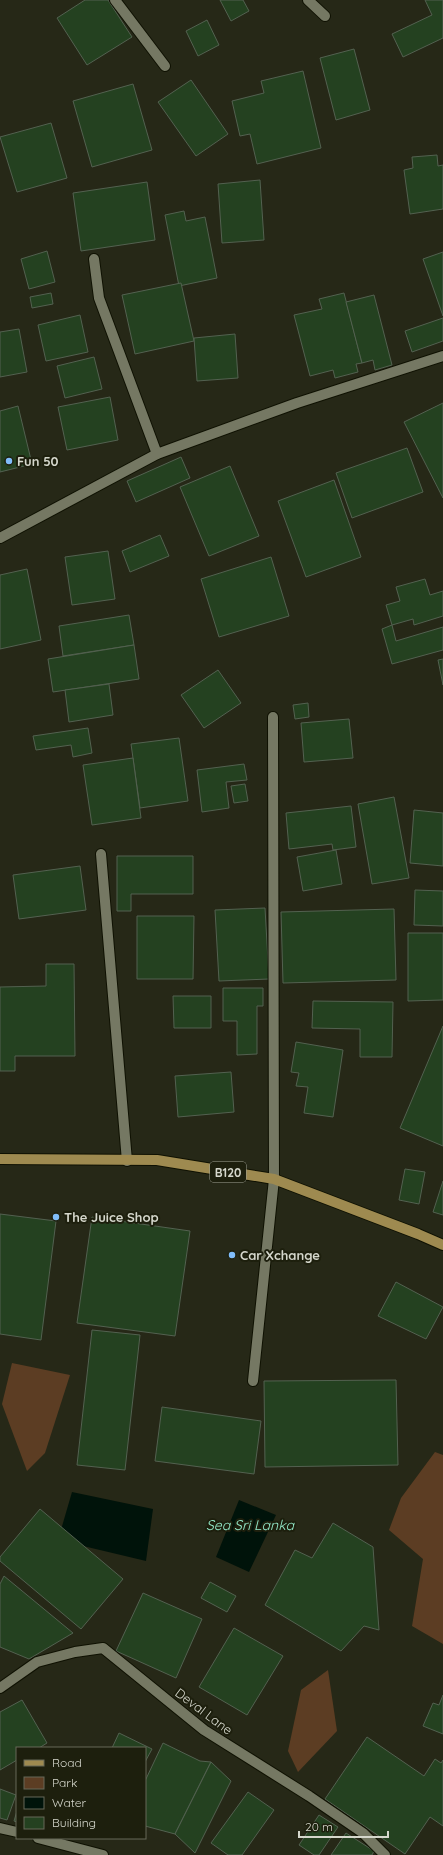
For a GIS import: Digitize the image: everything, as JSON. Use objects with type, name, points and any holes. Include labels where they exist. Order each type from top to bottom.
[{"type":"main road","name":"B120","points":[[0,1160],[157,1160],[274,1179],[418,1234],[443,1246]]},
{"type":"street","points":[[115,0],[165,66]]},
{"type":"street","points":[[308,0],[325,16]]},
{"type":"street","points":[[94,259],[99,298],[157,454]]},
{"type":"street","points":[[0,538],[157,454],[297,403],[443,356]]},
{"type":"street","points":[[253,1381],[274,1179],[273,717]]},
{"type":"street","points":[[101,854],[127,1160]]},
{"type":"street","name":"Deval Lane","points":[[0,1688],[38,1662],[75,1652],[103,1648],[204,1730],[321,1804],[363,1833],[385,1855]]},
{"type":"street","points":[[0,1828],[16,1832]]},
{"type":"street","points":[[42,1839],[103,1855]]},
{"type":"green space","points":[[12,1363],[70,1375],[45,1453],[27,1471],[2,1404]]},
{"type":"green space","points":[[435,1452],[443,1455],[443,1644],[412,1626],[423,1559],[389,1530],[401,1498]]},
{"type":"green space","points":[[328,1670],[337,1731],[298,1772],[288,1751],[301,1690]]},
{"type":"water","points":[[72,1492],[153,1509],[146,1561],[58,1540]]},
{"type":"water","name":"Sea Sri Lanka","points":[[239,1500],[276,1515],[249,1572],[216,1557]]},
{"type":"building","points":[[85,0],[108,0],[132,37],[87,65],[57,18]]},
{"type":"building","points":[[220,0],[243,0],[249,11],[231,21]]},
{"type":"building","points":[[425,0],[443,0],[443,38],[403,57],[392,34],[432,15]]},
{"type":"building","points":[[207,20],[219,45],[198,56],[186,31]]},
{"type":"building","points":[[354,49],[370,110],[336,120],[320,58]]},
{"type":"building","points":[[303,71],[321,148],[257,164],[250,134],[240,136],[232,101],[264,93],[261,81]]},
{"type":"building","points":[[191,80],[228,134],[196,156],[158,102]]},
{"type":"building","points":[[133,84],[152,150],[92,167],[73,101]]},
{"type":"building","points":[[51,123],[67,178],[17,192],[0,137]]},
{"type":"building","points":[[437,155],[438,166],[443,165],[443,209],[410,214],[404,170],[413,168],[412,157]]},
{"type":"building","points":[[260,180],[264,240],[222,243],[218,184]]},
{"type":"building","points":[[147,182],[155,240],[81,251],[73,193]]},
{"type":"building","points":[[184,211],[186,221],[205,217],[217,278],[179,286],[165,215]]},
{"type":"building","points":[[47,251],[55,282],[29,289],[21,259]]},
{"type":"building","points":[[443,252],[443,316],[423,259]]},
{"type":"building","points":[[181,283],[194,341],[135,354],[122,295]]},
{"type":"building","points":[[51,293],[53,304],[32,308],[30,297]]},
{"type":"building","points":[[344,293],[362,363],[356,364],[358,372],[335,378],[333,370],[310,376],[294,315],[322,309],[319,299]]},
{"type":"building","points":[[374,295],[392,365],[375,370],[373,360],[362,363],[346,302]]},
{"type":"building","points":[[80,315],[88,352],[46,361],[38,325]]},
{"type":"building","points":[[443,318],[443,341],[412,352],[405,331]]},
{"type":"building","points":[[19,329],[27,372],[0,377],[0,332]]},
{"type":"building","points":[[235,334],[238,378],[197,381],[194,338]]},
{"type":"building","points":[[94,357],[102,389],[65,398],[57,366]]},
{"type":"building","points":[[110,397],[118,440],[67,450],[58,407]]},
{"type":"building","points":[[443,403],[443,498],[404,422]]},
{"type":"building","points":[[18,406],[32,464],[0,472],[0,411]]},
{"type":"building","points":[[407,448],[423,492],[352,518],[336,473]]},
{"type":"building","points":[[181,457],[190,478],[136,502],[127,481]]},
{"type":"building","points":[[230,466],[259,536],[209,556],[180,487]]},
{"type":"building","points":[[334,480],[361,557],[306,577],[278,501]]},
{"type":"building","points":[[160,535],[169,556],[130,572],[122,551]]},
{"type":"building","points":[[108,551],[115,599],[72,605],[65,557]]},
{"type":"building","points":[[271,557],[289,616],[219,637],[201,579]]},
{"type":"building","points":[[27,569],[41,640],[0,649],[0,575]]},
{"type":"building","points":[[425,579],[430,595],[443,591],[443,616],[414,625],[413,619],[392,625],[386,605],[400,601],[396,587]]},
{"type":"building","points":[[129,615],[134,645],[63,656],[59,626]]},
{"type":"building","points":[[392,625],[396,641],[443,627],[443,650],[392,664],[382,629]]},
{"type":"building","points":[[134,645],[139,679],[53,692],[48,659]]},
{"type":"building","points":[[443,659],[443,685],[438,660]]},
{"type":"building","points":[[218,670],[241,703],[204,728],[181,695]]},
{"type":"building","points":[[109,684],[113,715],[69,722],[65,690]]},
{"type":"building","points":[[308,703],[309,717],[295,719],[293,705]]},
{"type":"building","points":[[349,719],[353,758],[304,762],[301,723]]},
{"type":"building","points":[[88,728],[92,753],[73,757],[71,745],[36,750],[33,736]]},
{"type":"building","points":[[179,738],[188,801],[140,808],[131,744]]},
{"type":"building","points":[[133,758],[141,818],[92,825],[83,765]]},
{"type":"building","points":[[244,764],[247,780],[226,782],[229,808],[202,812],[197,770]]},
{"type":"building","points":[[245,784],[248,801],[234,803],[231,786]]},
{"type":"building","points":[[394,797],[409,878],[372,884],[358,804]]},
{"type":"building","points":[[351,806],[356,847],[333,850],[332,844],[289,849],[286,813]]},
{"type":"building","points":[[414,810],[443,813],[443,866],[410,863]]},
{"type":"building","points":[[336,850],[342,884],[303,891],[297,857]]},
{"type":"building","points":[[117,856],[193,856],[193,894],[131,894],[131,911],[117,911]]},
{"type":"building","points":[[80,866],[86,910],[19,919],[13,875]]},
{"type":"building","points":[[415,890],[443,891],[443,926],[414,925]]},
{"type":"building","points":[[265,908],[269,979],[219,981],[215,910]]},
{"type":"building","points":[[394,909],[396,980],[283,983],[281,912]]},
{"type":"building","points":[[137,916],[194,916],[193,979],[137,979]]},
{"type":"building","points":[[408,933],[443,933],[443,1000],[408,1001]]},
{"type":"building","points":[[46,964],[74,964],[75,1056],[15,1056],[15,1071],[0,1071],[0,987],[46,986]]},
{"type":"building","points":[[223,988],[263,988],[263,1006],[257,1006],[257,1054],[237,1055],[237,1021],[223,1021]]},
{"type":"building","points":[[173,996],[211,996],[211,1028],[174,1028]]},
{"type":"building","points":[[313,1001],[393,1002],[392,1057],[360,1057],[360,1029],[312,1028]]},
{"type":"building","points":[[443,1026],[443,1146],[400,1128]]},
{"type":"building","points":[[296,1042],[343,1050],[333,1117],[304,1113],[308,1087],[296,1086],[299,1073],[291,1072]]},
{"type":"building","points":[[231,1072],[234,1112],[178,1117],[175,1076]]},
{"type":"building","points":[[405,1169],[425,1172],[419,1204],[399,1200]]},
{"type":"building","points":[[443,1181],[443,1215],[433,1212]]},
{"type":"building","points":[[0,1214],[56,1221],[41,1340],[0,1334]]},
{"type":"building","points":[[92,1217],[190,1231],[175,1336],[77,1323]]},
{"type":"building","points":[[396,1282],[443,1307],[426,1339],[378,1316]]},
{"type":"building","points":[[92,1330],[140,1335],[125,1470],[77,1465]]},
{"type":"building","points":[[396,1380],[398,1465],[265,1467],[264,1381]]},
{"type":"building","points":[[162,1407],[261,1421],[254,1474],[155,1461]]},
{"type":"building","points":[[40,1509],[123,1579],[81,1629],[0,1561],[0,1557]]},
{"type":"building","points":[[333,1523],[373,1547],[379,1630],[364,1626],[341,1651],[265,1605],[295,1550],[312,1558]]},
{"type":"building","points":[[4,1576],[73,1633],[29,1659],[0,1647],[0,1584]]},
{"type":"building","points":[[210,1582],[236,1596],[227,1612],[201,1598]]},
{"type":"building","points":[[143,1593],[202,1619],[176,1678],[116,1651]]},
{"type":"building","points":[[234,1628],[283,1656],[247,1715],[199,1687]]},
{"type":"building","points":[[443,1695],[443,1734],[423,1726],[433,1703],[439,1705]]},
{"type":"building","points":[[22,1700],[47,1743],[41,1747],[16,1747],[16,1761],[0,1770],[0,1712]]},
{"type":"building","points":[[119,1733],[152,1749],[146,1760],[146,1747],[112,1747]]},
{"type":"building","points":[[367,1737],[424,1776],[435,1759],[441,1763],[443,1760],[443,1826],[430,1817],[405,1854],[325,1799]]},
{"type":"building","points":[[163,1743],[200,1761],[211,1762],[175,1834],[146,1826],[146,1779]]},
{"type":"building","points":[[211,1762],[231,1781],[195,1853],[175,1834]]},
{"type":"building","points":[[0,1789],[16,1795],[7,1820],[0,1818]]},
{"type":"building","points":[[248,1792],[274,1810],[242,1855],[228,1855],[211,1843]]},
{"type":"building","points":[[319,1815],[338,1827],[319,1855],[314,1855],[299,1845]]},
{"type":"building","points":[[346,1833],[374,1851],[372,1855],[331,1855]]},
{"type":"place","name":"Fun 50","points":[[9,461]]},
{"type":"place","name":"The Juice Shop","points":[[56,1217]]},
{"type":"place","name":"Car Xchange","points":[[232,1255]]}]
